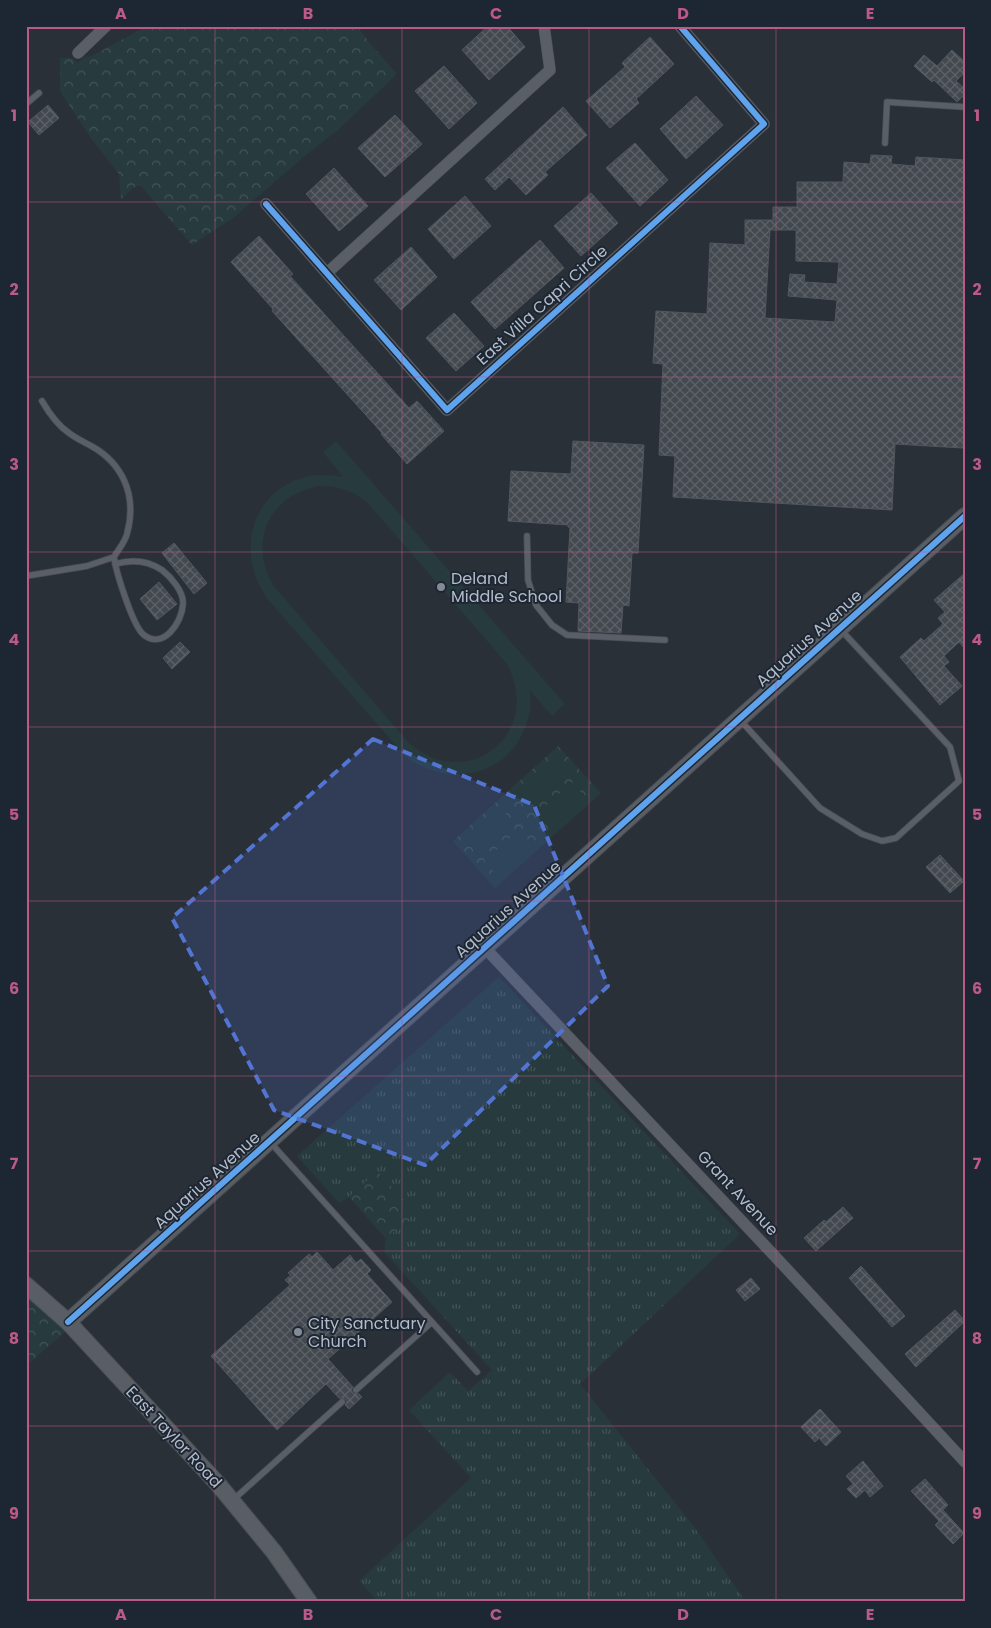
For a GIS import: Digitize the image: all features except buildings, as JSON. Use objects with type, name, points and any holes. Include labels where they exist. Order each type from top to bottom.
[{"type":"street","points":[[78,53],[106,26]]},
{"type":"street","points":[[327,274],[550,70],[544,26]]},
{"type":"street","name":"East Villa Capri Circle","points":[[266,204],[447,410],[764,124],[680,26]]},
{"type":"street","name":"Aquarius Avenue","points":[[68,1322],[965,516]]},
{"type":"street","name":"Grant Avenue","points":[[485,948],[777,1258],[965,1462]]},
{"type":"street","name":"East Taylor Road","points":[[26,1285],[68,1322],[232,1501],[274,1552],[309,1602]]},
{"type":"lane","points":[[26,104],[39,93]]},
{"type":"lane","points":[[884,143],[887,102],[965,107]]},
{"type":"lane","points":[[42,401],[50,415],[68,433],[100,451],[118,468],[125,481],[131,502],[127,535],[114,557],[115,564],[132,618],[140,631],[150,639],[166,637],[175,626],[181,614],[183,603],[180,592],[166,574],[154,565],[128,560],[115,564]]},
{"type":"lane","points":[[527,536],[528,580],[536,605],[552,625],[567,635],[665,640]]},
{"type":"lane","points":[[26,576],[87,566],[114,557]]},
{"type":"lane","points":[[740,719],[820,808],[862,834],[882,840],[896,838],[940,800],[960,781],[950,747],[839,629]]},
{"type":"lane","points":[[270,1142],[477,1372]]},
{"type":"lane","points":[[356,1390],[432,1322]]},
{"type":"lane","points":[[232,1501],[342,1402]]},
{"type":"highlighted area","points":[[373,739],[534,805],[608,986],[425,1165],[274,1110],[172,918]]},
{"type":"green space","points":[[147,26],[357,26],[397,74],[338,130],[307,154],[233,218],[192,245],[141,186],[136,186],[121,199],[119,174],[90,137],[60,91],[60,58],[72,58],[78,63],[84,57],[92,56]]},
{"type":"green space","points":[[336,441],[565,704],[552,716],[530,691],[530,711],[522,734],[511,751],[497,763],[481,771],[462,774],[443,773],[424,767],[406,757],[270,602],[259,584],[252,565],[251,546],[253,527],[261,510],[273,495],[289,483],[313,475],[343,477],[323,452]],"holes":[[[326,486],[349,491],[366,501],[507,664],[516,690],[515,713],[507,733],[494,749],[475,759],[454,762],[431,757],[408,742],[273,585],[266,569],[263,553],[263,537],[268,523],[276,510],[287,499],[302,491]]]},
{"type":"green space","points":[[558,746],[601,793],[495,888],[453,841]]},
{"type":"green space","points":[[553,761],[568,777],[533,808],[518,792]]},
{"type":"green space","points":[[572,782],[587,799],[552,830],[537,814]]},
{"type":"green space","points":[[500,808],[515,824],[480,856],[465,839]]},
{"type":"green space","points":[[519,830],[534,846],[499,877],[484,861]]},
{"type":"green space","points":[[499,977],[740,1234],[580,1384],[692,1524],[746,1602],[378,1602],[359,1581],[471,1478],[409,1410],[450,1372],[468,1391],[492,1370],[384,1252],[386,1239],[414,1213],[377,1172],[349,1197],[339,1203],[297,1156]]},
{"type":"green space","points":[[377,1171],[415,1213],[386,1239],[349,1197]]},
{"type":"green space","points":[[26,1295],[66,1331],[26,1366]]},
{"type":"cycle path","points":[[266,204],[447,410],[764,124],[680,26]]},
{"type":"cycle path","points":[[68,1322],[965,516]]},
{"type":"place","name":"Deland Middle School","points":[[441,587]]},
{"type":"place","name":"City Sanctuary Church","points":[[298,1332]]}]
